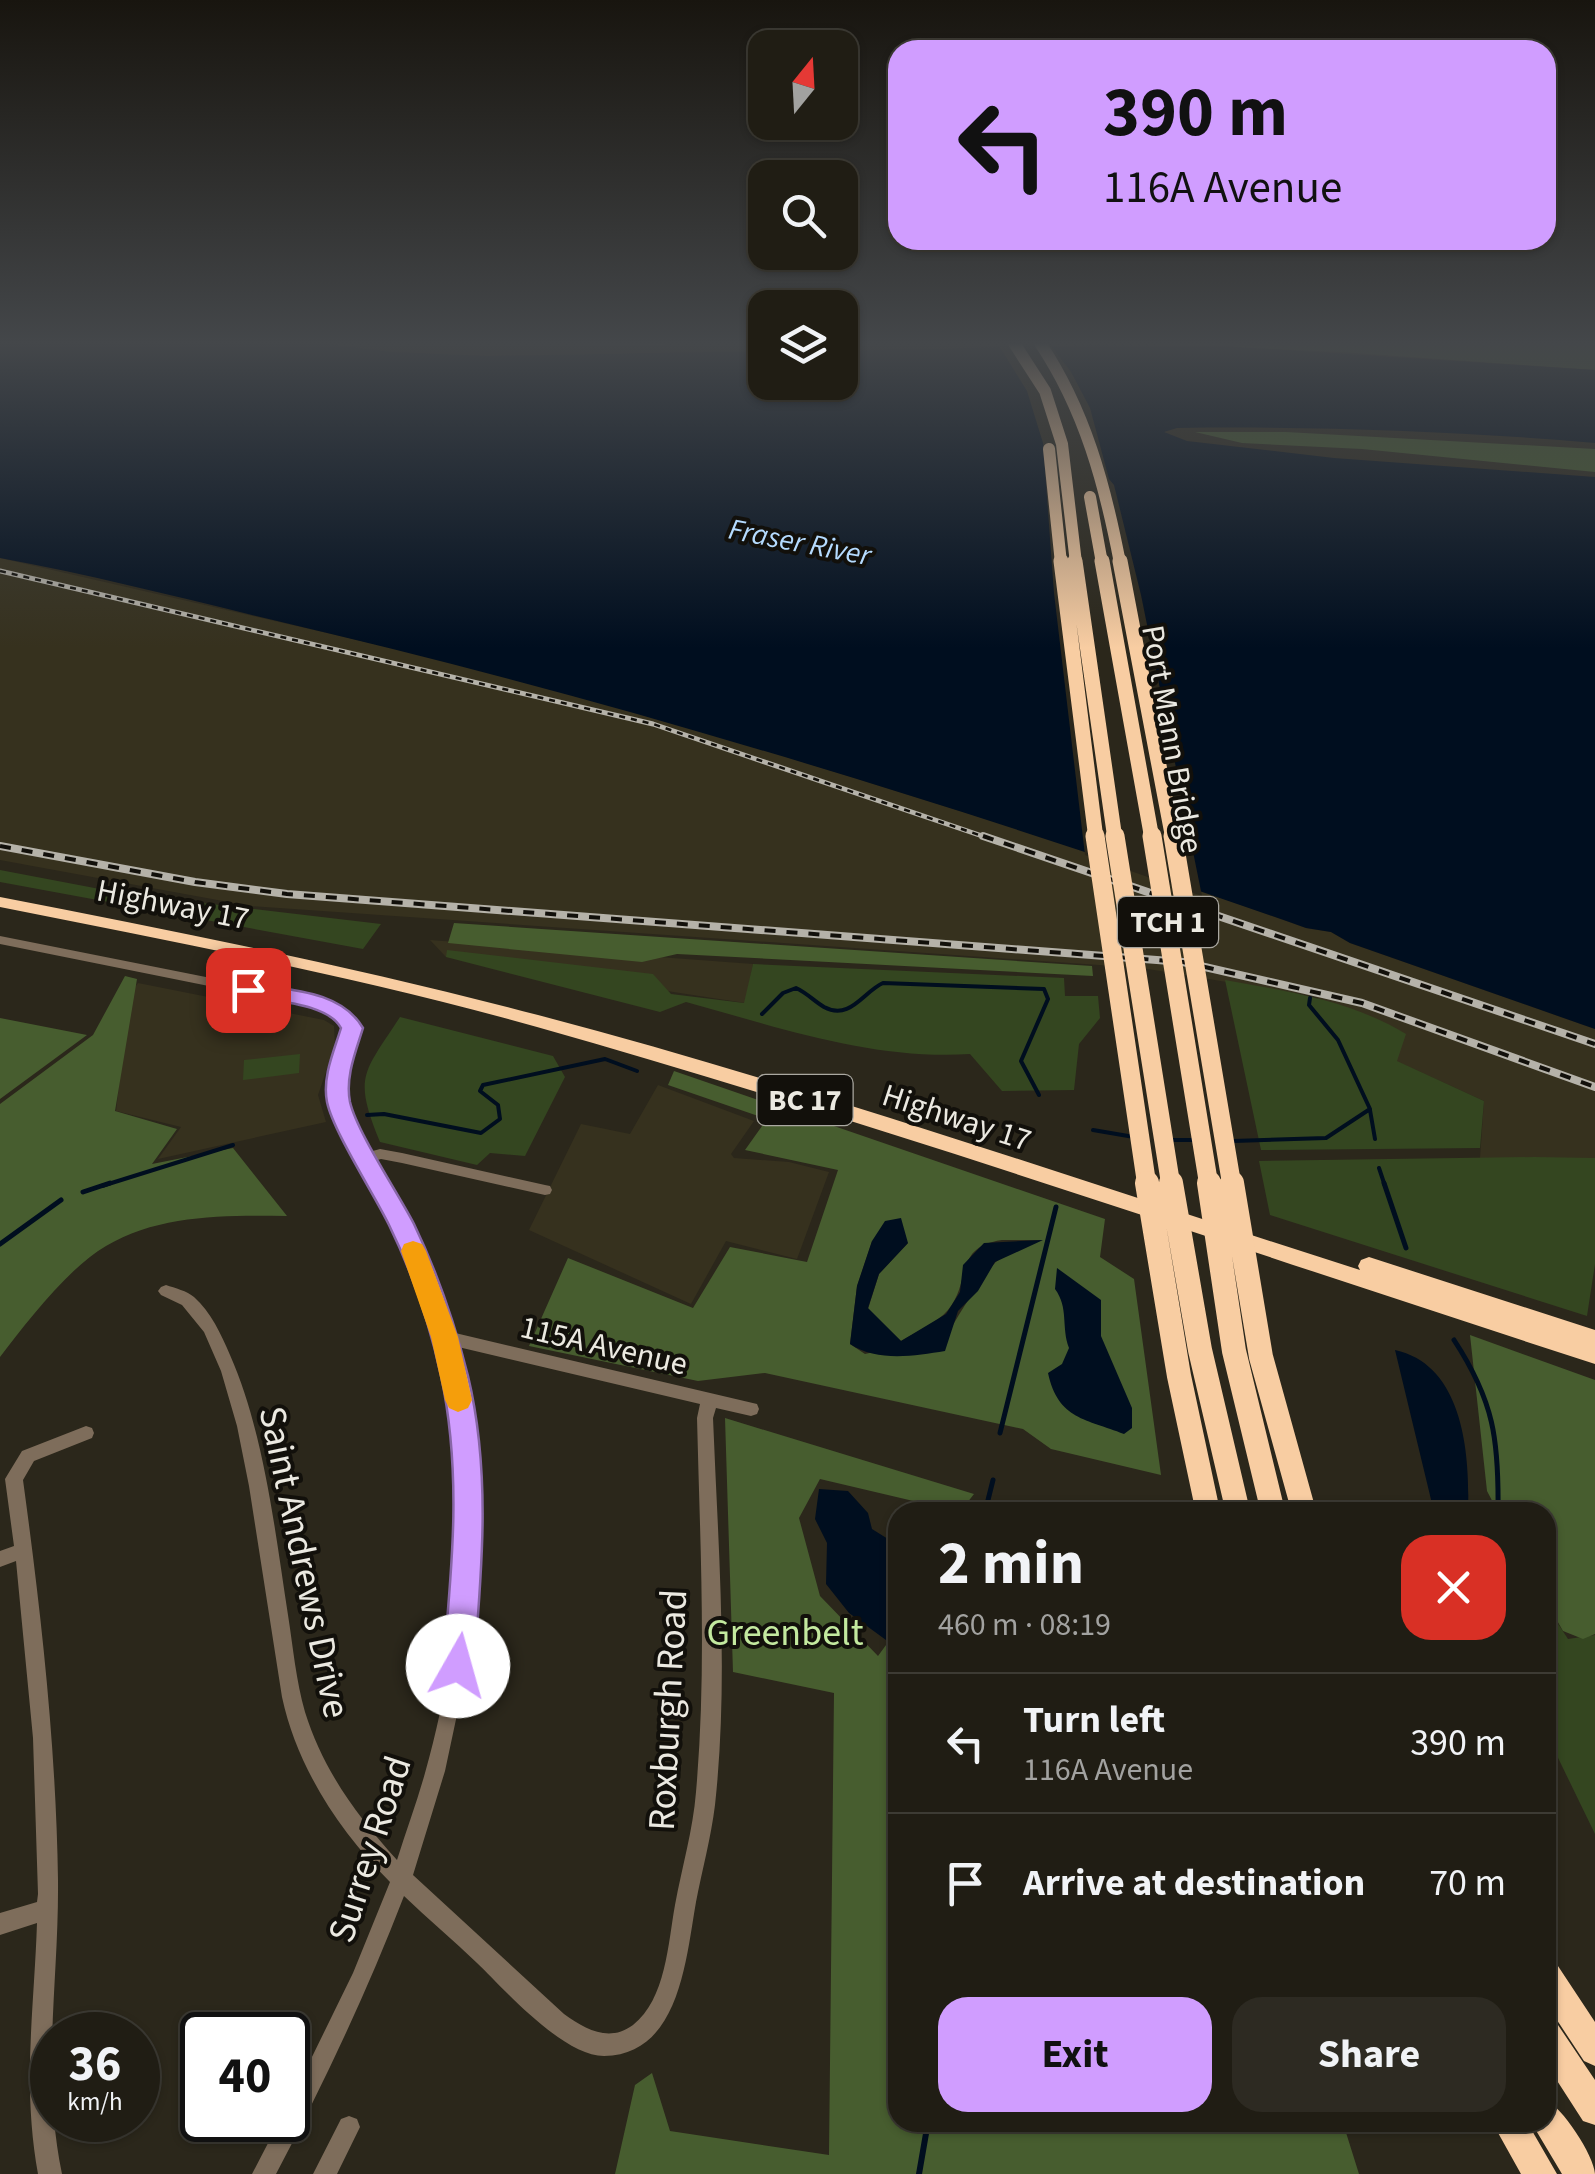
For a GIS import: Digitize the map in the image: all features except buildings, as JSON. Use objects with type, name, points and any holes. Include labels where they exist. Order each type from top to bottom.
[{"type":"highway","points":[[1049,444],[1064,593],[1117,1000],[1186,1426],[1205,1502]]},
{"type":"highway","name":"TCH 1","points":[[1062,444],[1079,593],[1138,1001],[1200,1350],[1236,1502]]},
{"type":"highway","name":"Port Mann Bridge","points":[[1076,444],[1088,485],[1182,1002],[1234,1351],[1271,1502]]},
{"type":"highway","points":[[1091,444],[1122,576],[1204,1004],[1261,1352],[1301,1502]]},
{"type":"highway","name":"Highway 17","points":[[0,890],[155,917],[324,954],[546,1010],[814,1090],[1595,1340]]},
{"type":"highway","name":"Highway 17","points":[[0,902],[313,964],[538,1022],[806,1100],[1595,1355]]},
{"type":"highway","points":[[1556,1991],[1595,2050]]},
{"type":"highway","points":[[1556,2050],[1595,2109]]},
{"type":"highway","points":[[1514,2132],[1540,2174]]},
{"type":"highway","points":[[1555,2132],[1582,2174]]},
{"type":"street","name":"Surrey Road","points":[[0,940],[321,1004],[345,1015],[352,1028],[351,1037],[336,1090],[344,1118],[418,1261],[444,1337],[466,1455],[468,1584],[454,1694],[402,1880],[335,2039],[264,2174]]},
{"type":"street","points":[[366,1159],[380,1154],[545,1190]]},
{"type":"street","name":"Saint Andrews Drive","points":[[166,1291],[188,1301],[204,1320],[230,1371],[262,1502],[293,1702],[317,1766],[354,1827],[402,1880],[576,2036],[604,2046]]},
{"type":"street","name":"115A Avenue","points":[[444,1337],[750,1409]]},
{"type":"street","name":"Roxburgh Road","points":[[604,2046],[639,2034],[662,2003],[674,1964],[706,1795],[711,1698],[704,1418],[709,1401]]},
{"type":"street","points":[[50,2174],[39,2056],[47,1909],[42,1767],[24,1550],[14,1479],[28,1456],[86,1432]]},
{"type":"street","points":[[0,1559],[24,1550]]},
{"type":"street","points":[[0,1924],[47,1909]]},
{"type":"street","points":[[326,2174],[349,2127]]},
{"type":"shaded area","points":[[0,558],[454,662],[659,717],[1098,854],[1306,928],[1331,932],[1350,943],[1595,1029],[1595,1158],[1480,1158],[1484,1101],[1396,1061],[1316,997],[1306,995],[1142,968],[250,906],[0,860]]},
{"type":"shaded area","points":[[430,940],[753,964],[745,1003],[446,957]]},
{"type":"shaded area","points":[[138,983],[324,1020],[334,1026],[335,1046],[318,1095],[326,1122],[158,1159],[181,1127],[116,1111],[130,994]]},
{"type":"shaded area","points":[[658,1085],[754,1121],[731,1154],[734,1158],[789,1162],[829,1172],[797,1259],[726,1241],[691,1304],[529,1230],[581,1124],[630,1134]]},
{"type":"green space","points":[[1271,444],[1512,444],[1595,449],[1595,472],[1362,449]]},
{"type":"green space","points":[[0,870],[126,894],[381,924],[363,949],[0,882]]},
{"type":"green space","points":[[454,923],[1092,966],[1093,976],[677,954],[642,962],[448,943]]},
{"type":"green space","points":[[447,950],[653,974],[671,994],[744,1003],[753,964],[1064,978],[1065,996],[1098,996],[1100,1018],[1079,1044],[1074,1090],[1002,1091],[970,1054],[934,1055],[863,1047],[686,1002],[660,1012],[446,957]]},
{"type":"green space","points":[[125,976],[137,979],[115,1111],[177,1129],[152,1164],[233,1148],[287,1216],[194,1219],[127,1235],[77,1268],[0,1357],[0,1104],[93,1035]]},
{"type":"green space","points":[[1225,980],[1341,1005],[1406,1034],[1397,1061],[1484,1101],[1480,1148],[1261,1150]]},
{"type":"green space","points":[[400,1017],[553,1056],[565,1077],[525,1156],[490,1153],[477,1165],[380,1142],[367,1103],[366,1076]]},
{"type":"green space","points":[[0,1018],[87,1035],[0,1099]]},
{"type":"green space","points":[[300,1054],[299,1073],[243,1080],[244,1060]]},
{"type":"green space","points":[[674,1071],[1105,1219],[1100,1257],[1134,1279],[1161,1475],[1051,1449],[1023,1429],[765,1373],[698,1381],[529,1346],[568,1258],[693,1308],[730,1247],[807,1262],[838,1170],[745,1150],[767,1119],[668,1085]],"holes":[[[1002,1240],[1042,1240],[997,1261],[948,1335],[865,1354],[850,1344],[857,1286],[872,1241],[908,1243],[879,1274],[868,1309],[901,1341],[948,1310],[976,1250]]]},
{"type":"green space","points":[[1595,1158],[1595,1264],[1587,1316],[1270,1215],[1259,1161]]},
{"type":"green space","points":[[1470,1335],[1595,1380],[1595,1634],[1583,1639],[1563,1631],[1556,1619],[1556,1502],[1493,1502],[1487,1491]]},
{"type":"green space","name":"Greenbelt","points":[[725,1418],[974,1494],[968,1502],[918,1502],[820,1479],[799,1518],[820,1596],[878,1656],[888,1642],[888,2132],[1346,2132],[1359,2174],[615,2174],[635,2085],[652,2073],[670,2131],[829,2155],[834,1693],[733,1672]]},
{"type":"green space","points":[[1556,1621],[1568,1639],[1595,1635],[1595,1834],[1556,1754]]},
{"type":"water","name":"Fraser River","points":[[0,444],[1217,444],[1334,458],[1595,477],[1595,1029],[1350,943],[1331,932],[1306,928],[1051,841],[794,760],[404,652],[0,558]]},
{"type":"water","points":[[901,1218],[908,1243],[879,1274],[868,1308],[901,1341],[946,1314],[960,1292],[963,1265],[984,1243],[1043,1240],[995,1262],[978,1291],[958,1311],[945,1351],[908,1356],[872,1353],[850,1344],[857,1286],[872,1241],[885,1221]]},
{"type":"water","points":[[1057,1268],[1101,1300],[1101,1336],[1132,1408],[1132,1428],[1124,1434],[1076,1416],[1053,1388],[1048,1373],[1062,1364],[1069,1348],[1062,1303],[1055,1289]]},
{"type":"water","points":[[1395,1350],[1418,1359],[1436,1374],[1458,1415],[1467,1465],[1468,1502],[1432,1502]]},
{"type":"water","points":[[819,1489],[848,1491],[868,1513],[872,1529],[888,1539],[886,1640],[849,1613],[826,1584],[827,1543],[815,1519]]},
{"type":"pier","points":[[1043,444],[1100,444],[1114,485],[1141,595],[1202,896],[1085,855],[1054,593]]},
{"type":"waterway","points":[[762,1014],[783,993],[796,988],[833,1010],[849,1008],[883,983],[1044,989],[1048,999],[1021,1061],[1039,1095]]},
{"type":"waterway","points":[[1233,1141],[1326,1138],[1370,1109],[1338,1040],[1309,1005],[1310,998]]},
{"type":"waterway","points":[[367,1115],[384,1114],[481,1133],[500,1119],[498,1105],[480,1091],[483,1085],[605,1059],[637,1071]]},
{"type":"waterway","points":[[1370,1110],[1375,1139]]},
{"type":"waterway","points":[[1093,1130],[1134,1137]]},
{"type":"waterway","points":[[1168,1140],[1193,1140]]},
{"type":"waterway","points":[[102,1186],[233,1145]]},
{"type":"waterway","points":[[1379,1168],[1384,1183]]},
{"type":"waterway","points":[[83,1192],[110,1183]]},
{"type":"waterway","points":[[1384,1183],[1406,1248]]},
{"type":"waterway","points":[[0,1244],[61,1200]]},
{"type":"waterway","points":[[1000,1433],[1056,1207]]},
{"type":"waterway","points":[[1454,1340],[1486,1402],[1495,1442],[1498,1502]]},
{"type":"waterway","points":[[988,1502],[993,1480]]},
{"type":"waterway","points":[[919,2174],[926,2132]]},
{"type":"railway","points":[[0,571],[653,724],[991,839]]},
{"type":"railway","points":[[983,836],[1595,1044]]},
{"type":"railway","points":[[0,846],[195,882],[287,894],[1183,962],[1362,1003],[1595,1087]]},
{"type":"slow traffic","points":[[413,1251],[444,1337],[458,1400]]},
{"type":"route","points":[[248,990],[321,1004],[345,1015],[352,1028],[337,1082],[339,1106],[357,1147],[402,1226],[432,1298],[454,1376],[465,1440],[470,1533],[458,1666]]}]
